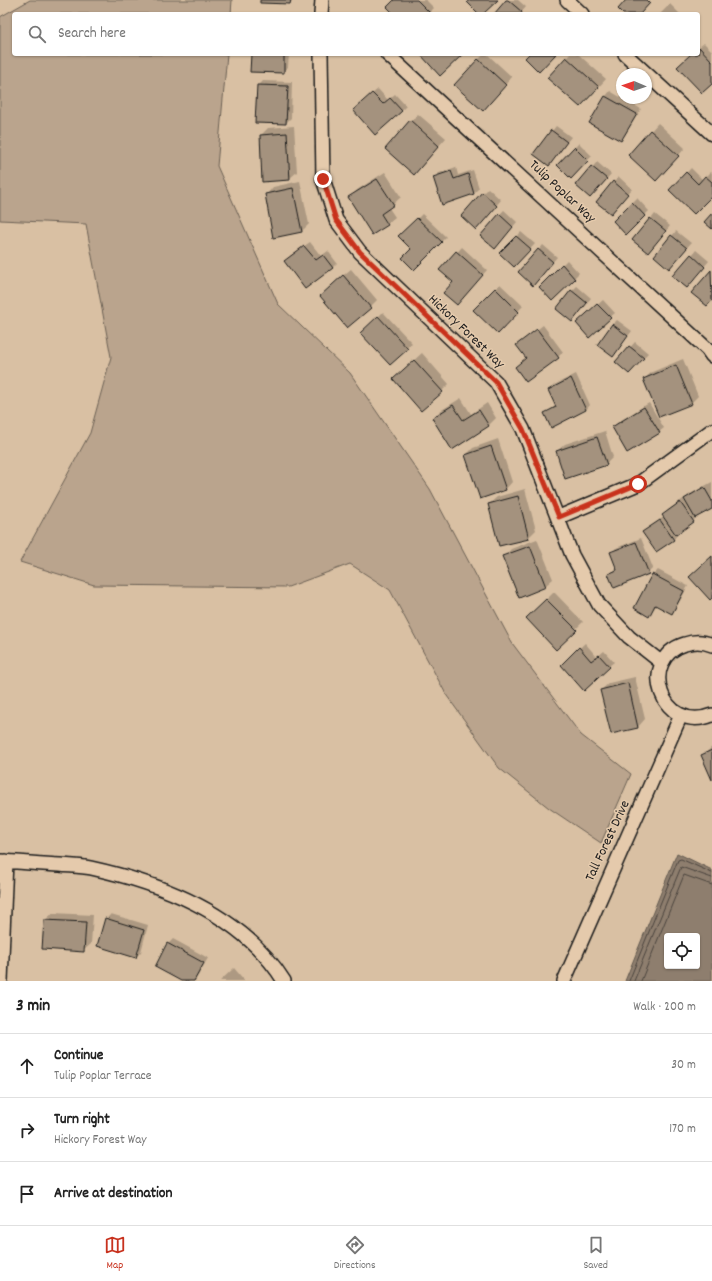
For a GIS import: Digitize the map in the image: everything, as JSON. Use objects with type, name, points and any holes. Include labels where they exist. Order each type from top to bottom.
[{"type":"street","points":[[321,12],[322,0]]},
{"type":"street","points":[[567,0],[580,12]]},
{"type":"street","name":"Hickory Forest Way","points":[[321,56],[323,179],[336,220],[360,252],[496,382],[523,429],[559,517],[572,555],[599,605],[629,637],[662,663]]},
{"type":"street","name":"Tulip Poplar Way","points":[[389,56],[702,344],[712,356]]},
{"type":"street","points":[[627,56],[712,134]]},
{"type":"street","points":[[559,517],[638,484],[712,430]]},
{"type":"street","points":[[712,645],[705,642],[692,641],[679,646],[669,653],[662,663],[658,676],[661,693],[671,709],[681,715],[691,718],[705,718],[712,715]]},
{"type":"street","name":"Tall Forest Drive","points":[[564,981],[681,715]]},
{"type":"street","points":[[0,981],[3,861],[90,867],[172,891],[197,904],[240,931],[276,968],[284,981]]},
{"type":"shaded area","points":[[30,0],[232,0],[231,12],[12,12],[12,56],[227,56],[217,166],[278,304],[350,373],[430,489],[512,643],[581,735],[631,774],[601,843],[549,808],[499,768],[447,696],[390,590],[350,564],[288,587],[94,585],[20,562],[90,433],[111,357],[86,224],[0,220],[0,17]]},
{"type":"water","points":[[677,853],[712,870],[712,981],[625,981]]},
{"type":"building","points":[[260,0],[291,0],[290,4],[260,3]]},
{"type":"building","points":[[394,0],[417,0],[429,12],[392,12],[387,7]]},
{"type":"building","points":[[470,0],[498,0],[485,12],[477,12],[467,2]]},
{"type":"building","points":[[506,0],[508,0],[522,12],[496,12]]},
{"type":"building","points":[[626,0],[647,0],[650,3],[642,12],[621,12],[618,9]]},
{"type":"building","points":[[700,48],[712,61],[712,84],[702,93],[677,67],[689,56],[700,56]]},
{"type":"building","points":[[251,56],[284,56],[284,73],[250,72]]},
{"type":"building","points":[[422,56],[461,56],[440,76]]},
{"type":"building","points":[[527,56],[554,56],[539,72],[525,58]]},
{"type":"building","points":[[566,57],[599,87],[580,107],[547,78]]},
{"type":"building","points":[[478,59],[506,85],[483,111],[454,85]]},
{"type":"building","points":[[257,85],[288,86],[286,124],[255,123]]},
{"type":"building","points":[[372,93],[383,104],[390,98],[402,111],[375,135],[353,110]]},
{"type":"building","points":[[605,96],[616,102],[616,104],[619,104],[637,114],[621,141],[589,123]]},
{"type":"building","points":[[410,120],[439,146],[414,175],[385,149]]},
{"type":"building","points":[[551,130],[567,142],[549,166],[533,154]]},
{"type":"building","points":[[650,130],[679,156],[656,181],[628,155]]},
{"type":"building","points":[[287,133],[290,180],[262,182],[260,135]]},
{"type":"building","points":[[574,147],[588,161],[571,179],[557,165]]},
{"type":"building","points":[[591,166],[607,179],[590,198],[575,185]]},
{"type":"building","points":[[451,171],[454,179],[468,174],[474,194],[442,205],[433,177]]},
{"type":"building","points":[[686,172],[698,184],[705,176],[712,182],[712,196],[694,214],[669,190]]},
{"type":"building","points":[[377,179],[394,205],[381,214],[388,225],[372,235],[348,197]]},
{"type":"building","points":[[613,181],[628,194],[611,214],[596,202]]},
{"type":"building","points":[[293,188],[302,232],[273,238],[265,194]]},
{"type":"building","points":[[482,192],[497,206],[476,230],[461,216]]},
{"type":"building","points":[[632,202],[645,216],[626,235],[613,221]]},
{"type":"building","points":[[712,213],[712,229],[704,222]]},
{"type":"building","points":[[499,214],[513,227],[495,249],[480,236]]},
{"type":"building","points":[[417,218],[442,242],[414,270],[402,258],[411,249],[398,236]]},
{"type":"building","points":[[650,218],[666,231],[648,253],[632,240]]},
{"type":"building","points":[[671,235],[687,248],[669,269],[654,256]]},
{"type":"building","points":[[516,236],[531,249],[514,267],[499,253]]},
{"type":"building","points":[[304,246],[316,260],[323,255],[333,268],[305,289],[284,261]]},
{"type":"building","points":[[538,249],[553,262],[533,286],[518,272]]},
{"type":"building","points":[[456,251],[483,275],[457,305],[443,293],[453,282],[439,270]]},
{"type":"building","points":[[691,254],[705,267],[687,288],[672,276]]},
{"type":"building","points":[[562,264],[575,279],[552,301],[539,287]]},
{"type":"building","points":[[711,270],[712,300],[707,306],[691,293]]},
{"type":"building","points":[[343,275],[371,308],[347,328],[320,296]]},
{"type":"building","points":[[495,288],[519,312],[498,334],[473,310]]},
{"type":"building","points":[[571,290],[587,303],[572,322],[556,309]]},
{"type":"building","points":[[597,304],[611,318],[589,338],[576,323]]},
{"type":"building","points":[[378,316],[408,349],[390,365],[360,333]]},
{"type":"building","points":[[612,324],[628,336],[613,357],[597,345]]},
{"type":"building","points":[[537,329],[559,358],[526,382],[515,367],[526,358],[516,345]]},
{"type":"building","points":[[629,346],[644,358],[629,374],[615,362]]},
{"type":"building","points":[[414,360],[443,392],[421,411],[393,379]]},
{"type":"building","points":[[676,365],[692,404],[659,417],[643,379]]},
{"type":"building","points":[[571,378],[586,410],[551,428],[544,413],[556,407],[548,390]]},
{"type":"building","points":[[453,405],[463,420],[479,410],[489,426],[452,450],[432,418]]},
{"type":"building","points":[[644,407],[660,433],[627,453],[612,427]]},
{"type":"building","points":[[597,437],[607,465],[565,479],[556,451]]},
{"type":"building","points":[[491,446],[506,490],[480,499],[465,455]]},
{"type":"building","points":[[704,487],[712,501],[712,509],[695,518],[684,499]]},
{"type":"building","points":[[518,496],[529,539],[499,546],[488,504]]},
{"type":"building","points":[[680,502],[694,522],[676,535],[662,515]]},
{"type":"building","points":[[660,520],[674,540],[656,552],[642,532]]},
{"type":"building","points":[[636,542],[649,574],[614,588],[608,574],[617,570],[610,552]]},
{"type":"building","points":[[530,546],[546,587],[519,598],[502,556]]},
{"type":"building","points":[[712,556],[712,598],[710,600],[689,577]]},
{"type":"building","points":[[652,574],[684,591],[672,614],[655,605],[649,617],[634,608]]},
{"type":"building","points":[[546,599],[577,630],[556,650],[526,618]]},
{"type":"building","points":[[579,647],[591,661],[599,655],[610,667],[584,691],[561,665]]},
{"type":"building","points":[[628,683],[638,728],[611,734],[600,690]]},
{"type":"building","points":[[712,750],[712,780],[701,755]]},
{"type":"building","points":[[105,918],[144,930],[136,958],[97,946]]},
{"type":"building","points":[[44,920],[86,922],[84,952],[42,949]]},
{"type":"building","points":[[167,943],[204,963],[194,981],[181,981],[155,967]]},
{"type":"route","points":[[323,179],[336,220],[360,252],[496,382],[523,429],[559,517],[638,484]]}]
